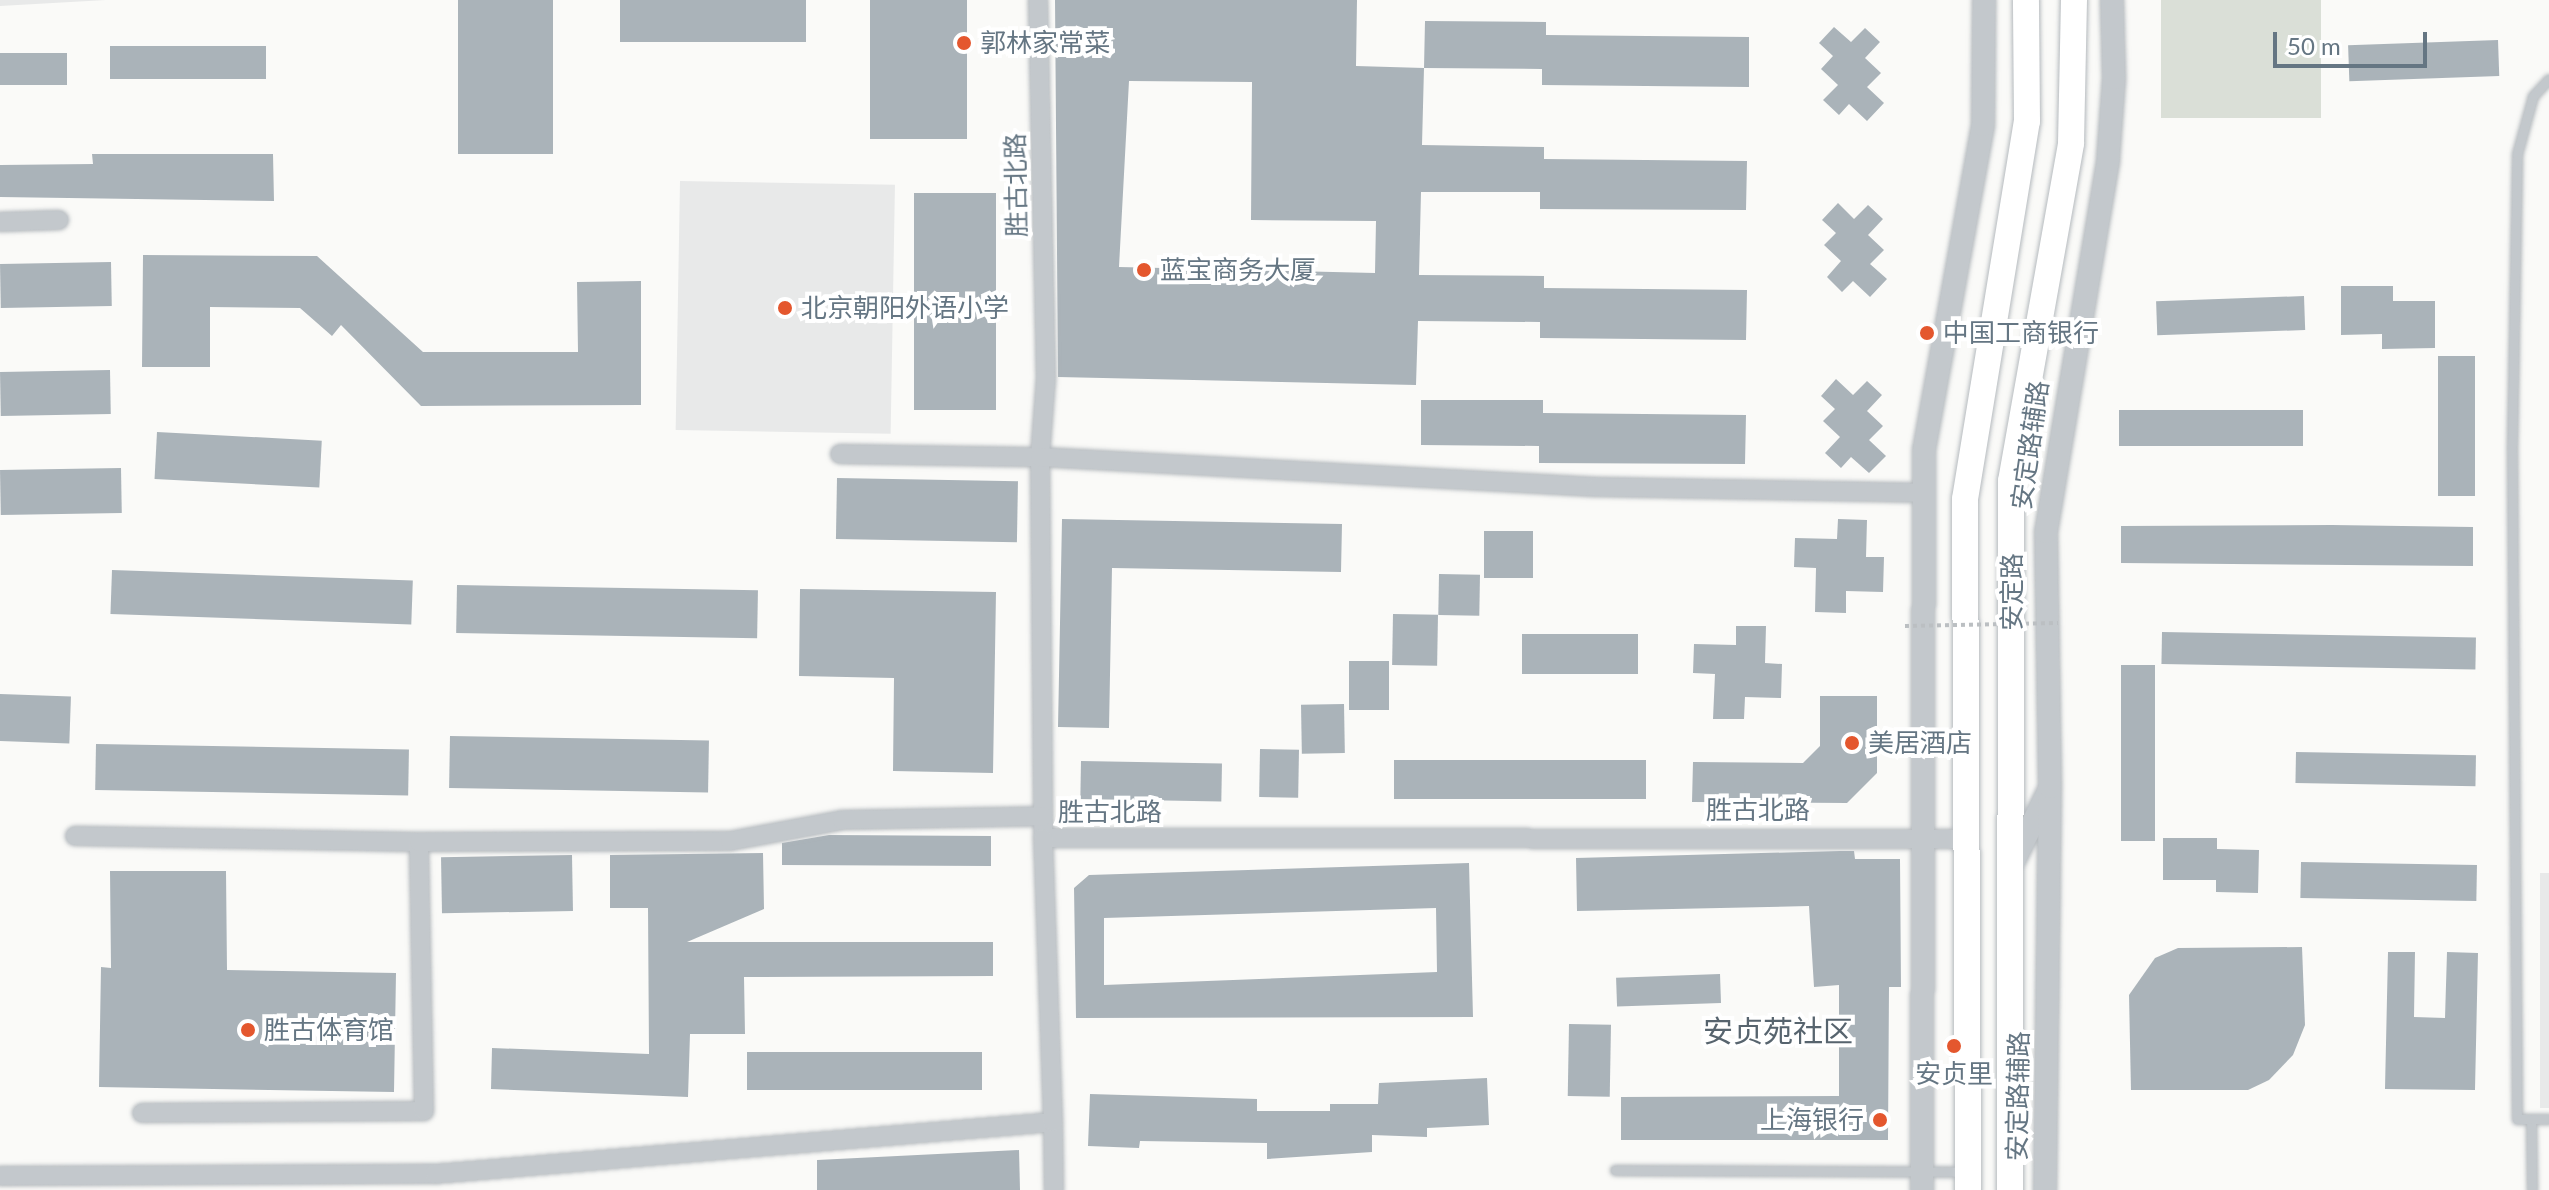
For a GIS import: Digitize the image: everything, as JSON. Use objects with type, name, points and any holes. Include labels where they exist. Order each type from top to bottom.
[{"type":"main road","name":"安定路","points":[[1968,1181],[1965,499],[2027,121],[2026,0]]},
{"type":"main road","name":"安定路","points":[[2010,1190],[2013,863],[2011,481],[2071,143],[2074,0]]},
{"type":"street","name":"胜古北路","points":[[1038,0],[1046,377],[1040,457],[1043,838],[1924,835],[1967,839]]},
{"type":"street","points":[[1922,1182],[1924,493],[1932,396],[1983,125],[1984,0]]},
{"type":"street","name":"安定路辅路","points":[[2045,1190],[2050,787],[2046,532],[2108,160],[2114,78],[2112,0]]},
{"type":"street","points":[[0,222],[59,220]]},
{"type":"street","points":[[840,454],[1040,457],[1596,487],[1924,493]]},
{"type":"street","points":[[2013,863],[2050,787]]},
{"type":"street","points":[[75,836],[419,842],[730,841],[842,820],[1043,816]]},
{"type":"street","points":[[1043,838],[1054,1190]]},
{"type":"street","points":[[142,1113],[424,1111],[419,842]]},
{"type":"street","points":[[0,1176],[30,1183],[302,1182],[435,1174],[1053,1122]]},
{"type":"lane","points":[[2549,79],[2533,96],[2517,154],[2512,445],[2517,1119],[2549,1119]]},
{"type":"lane","points":[[2531,1119],[2532,1190]]},
{"type":"lane","points":[[1615,1170],[1922,1182],[1968,1181]]},
{"type":"path","points":[[1905,626],[2058,623]]},
{"type":"shaded area","points":[[0,0],[106,0],[0,6]]},
{"type":"shaded area","points":[[2161,0],[2321,0],[2321,118],[2161,118]]},
{"type":"shaded area","name":"北京朝阳外语小学","points":[[680,181],[895,185],[891,434],[676,430]]},
{"type":"shaded area","points":[[2540,873],[2549,873],[2549,1108],[2540,1108]]},
{"type":"building","points":[[458,0],[553,0],[553,154],[458,154]]},
{"type":"building","points":[[620,0],[806,0],[806,42],[620,42]]},
{"type":"building","points":[[870,0],[967,0],[967,139],[870,139]]},
{"type":"building","points":[[1055,0],[1357,0],[1356,66],[1424,68],[1422,145],[1544,147],[1544,159],[1747,161],[1746,210],[1540,209],[1540,192],[1421,192],[1419,275],[1544,276],[1544,288],[1747,290],[1746,340],[1540,338],[1540,322],[1418,321],[1416,385],[1058,377]],"holes":[[[1129,81],[1252,82],[1251,220],[1376,221],[1375,273],[1119,267]]]},
{"type":"building","points":[[1425,21],[1546,22],[1546,35],[1749,37],[1749,87],[1542,85],[1542,69],[1424,68]]},
{"type":"building","points":[[1834,27],[1851,42],[1865,28],[1880,42],[1865,58],[1881,73],[1867,87],[1884,103],[1867,121],[1849,104],[1839,115],[1823,100],[1838,85],[1821,69],[1833,56],[1819,43]]},
{"type":"building","points":[[2498,40],[2499,76],[2349,81],[2348,45]]},
{"type":"building","points":[[110,46],[266,46],[266,79],[110,79]]},
{"type":"building","points":[[0,53],[67,53],[67,85],[0,85]]},
{"type":"building","points":[[92,154],[273,154],[274,201],[0,197],[0,165],[93,164]]},
{"type":"building","points":[[914,193],[996,193],[996,410],[914,410]]},
{"type":"building","points":[[1838,203],[1854,219],[1868,205],[1883,219],[1868,235],[1884,250],[1870,264],[1887,279],[1870,297],[1853,281],[1842,292],[1827,277],[1841,261],[1824,245],[1836,233],[1822,220]]},
{"type":"building","points":[[143,255],[317,256],[423,352],[578,352],[577,282],[641,281],[641,405],[421,406],[341,325],[332,336],[300,308],[210,307],[210,367],[142,367]]},
{"type":"building","points":[[111,262],[112,306],[1,308],[0,264]]},
{"type":"building","points":[[2341,286],[2393,286],[2393,301],[2435,301],[2435,348],[2382,349],[2382,334],[2341,335]]},
{"type":"building","points":[[2304,296],[2305,330],[2157,335],[2156,301]]},
{"type":"building","points":[[2438,356],[2475,356],[2475,496],[2438,496]]},
{"type":"building","points":[[110,370],[111,414],[1,416],[0,372]]},
{"type":"building","points":[[1836,379],[1853,395],[1867,381],[1882,395],[1867,411],[1883,426],[1869,440],[1886,456],[1869,473],[1851,457],[1841,468],[1825,453],[1840,437],[1823,421],[1835,409],[1821,396]]},
{"type":"building","points":[[1421,400],[1543,400],[1543,413],[1746,415],[1745,464],[1539,463],[1539,446],[1421,445]]},
{"type":"building","points":[[2119,410],[2303,410],[2303,446],[2119,446]]},
{"type":"building","points":[[157,432],[322,441],[319,488],[155,479]]},
{"type":"building","points":[[121,468],[122,513],[1,515],[0,470]]},
{"type":"building","points":[[837,478],[1018,481],[1017,542],[836,539]]},
{"type":"building","points":[[1062,519],[1342,524],[1341,572],[1112,568],[1109,728],[1058,727]]},
{"type":"building","points":[[1838,519],[1867,520],[1866,557],[1884,557],[1883,592],[1846,591],[1846,613],[1815,612],[1816,568],[1794,567],[1795,538],[1837,539]]},
{"type":"building","points":[[2121,526],[2473,527],[2473,566],[2121,563]]},
{"type":"building","points":[[1484,531],[1533,531],[1533,578],[1484,578]]},
{"type":"building","points":[[112,570],[413,581],[411,624],[110,614]]},
{"type":"building","points":[[1439,574],[1480,575],[1479,616],[1438,615]]},
{"type":"building","points":[[457,585],[758,590],[757,638],[456,633]]},
{"type":"building","points":[[800,589],[996,592],[993,773],[893,771],[894,678],[799,676]]},
{"type":"building","points":[[1393,614],[1438,615],[1437,666],[1392,665]]},
{"type":"building","points":[[1736,626],[1766,626],[1765,663],[1782,664],[1781,698],[1745,697],[1744,719],[1713,719],[1715,674],[1693,673],[1694,644],[1736,645]]},
{"type":"building","points":[[2162,632],[2476,637],[2475,669],[2161,664]]},
{"type":"building","points":[[1522,634],[1638,634],[1638,674],[1522,674]]},
{"type":"building","points":[[1349,661],[1389,661],[1389,710],[1349,710]]},
{"type":"building","points":[[2121,665],[2155,665],[2155,841],[2121,841]]},
{"type":"building","points":[[0,694],[71,696],[69,743],[0,741]]},
{"type":"building","points":[[1820,696],[1877,696],[1877,773],[1847,803],[1692,802],[1693,762],[1803,763],[1820,746]]},
{"type":"building","points":[[1344,704],[1345,753],[1302,754],[1301,705]]},
{"type":"building","points":[[450,736],[709,741],[708,793],[449,788]]},
{"type":"building","points":[[96,744],[409,749],[408,795],[95,790]]},
{"type":"building","points":[[1260,749],[1299,750],[1298,798],[1259,797]]},
{"type":"building","points":[[2296,752],[2476,755],[2475,786],[2295,783]]},
{"type":"building","points":[[1394,760],[1646,760],[1646,799],[1394,799]]},
{"type":"building","points":[[1081,761],[1222,763],[1221,801],[1080,799]]},
{"type":"building","points":[[829,835],[991,836],[991,866],[782,865],[782,843]]},
{"type":"building","points":[[2163,838],[2217,838],[2217,849],[2259,850],[2258,893],[2216,892],[2216,880],[2163,880]]},
{"type":"building","points":[[1854,851],[1855,859],[1900,859],[1901,987],[1889,987],[1888,1140],[1621,1140],[1621,1097],[1839,1096],[1839,985],[1814,987],[1809,906],[1577,911],[1576,858]]},
{"type":"building","points":[[763,853],[764,909],[687,942],[993,942],[993,976],[744,977],[745,1034],[690,1034],[688,1097],[491,1089],[492,1048],[649,1054],[648,908],[610,908],[610,855]]},
{"type":"building","points":[[572,855],[573,911],[442,913],[441,857]]},
{"type":"building","points":[[2301,862],[2477,865],[2476,901],[2300,898]]},
{"type":"building","points":[[1469,863],[1473,1017],[1076,1018],[1074,888],[1089,875]],"holes":[[[1436,908],[1437,972],[1104,985],[1104,918]]]},
{"type":"building","name":"胜古体育馆","points":[[110,871],[226,871],[227,970],[396,973],[394,1092],[99,1087],[101,967],[111,968]]},
{"type":"building","points":[[2302,947],[2305,1025],[2293,1055],[2269,1080],[2248,1090],[2131,1090],[2129,995],[2155,958],[2178,948]]},
{"type":"building","points":[[2388,952],[2415,952],[2414,1017],[2445,1018],[2447,952],[2478,953],[2475,1090],[2385,1089]]},
{"type":"building","points":[[1720,974],[1721,1003],[1617,1007],[1616,978]]},
{"type":"building","points":[[1569,1024],[1611,1025],[1610,1097],[1568,1096]]},
{"type":"building","points":[[747,1052],[982,1052],[982,1090],[747,1090]]},
{"type":"building","points":[[1487,1078],[1489,1125],[1427,1128],[1427,1137],[1372,1135],[1372,1152],[1267,1159],[1267,1143],[1140,1141],[1139,1148],[1088,1146],[1090,1094],[1257,1099],[1257,1111],[1330,1111],[1330,1104],[1378,1104],[1379,1083]]},
{"type":"building","points":[[1019,1150],[1020,1190],[817,1190],[817,1160]]},
{"type":"place","name":"郭林家常菜","points":[[964,43]]},
{"type":"place","name":"蓝宝商务大厦","points":[[1144,270]]},
{"type":"place","name":"北京朝阳外语小学","points":[[785,308]]},
{"type":"place","name":"中国工商银行","points":[[1927,333]]},
{"type":"place","name":"美居酒店","points":[[1852,743]]},
{"type":"place","name":"胜古体育馆","points":[[248,1030]]},
{"type":"place","name":"安贞里","points":[[1954,1046]]},
{"type":"place","name":"上海银行","points":[[1880,1120]]},
{"type":"district","name":"安贞苑社区","points":[[1778,1030]]}]
